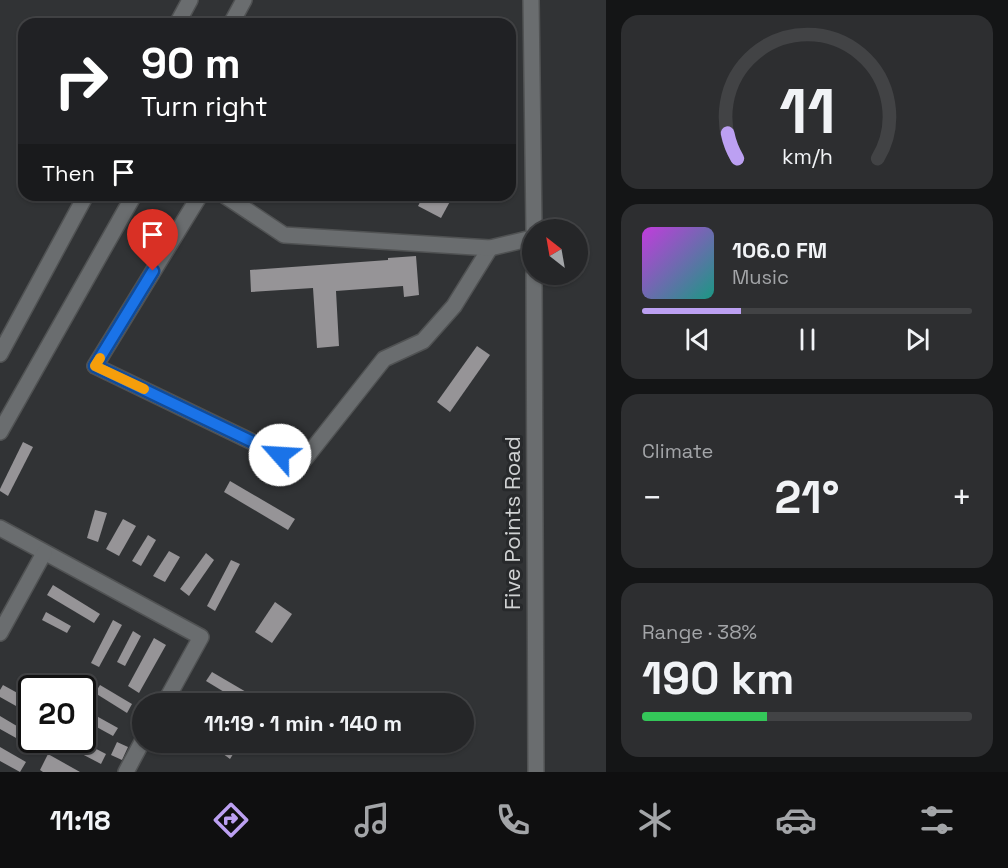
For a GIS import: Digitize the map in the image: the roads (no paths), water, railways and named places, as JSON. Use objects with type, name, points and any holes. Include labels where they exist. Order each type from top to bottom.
[{"type":"street","points":[[180,18],[190,0]]},
{"type":"street","points":[[234,18],[244,0]]},
{"type":"street","points":[[531,0],[534,219]]},
{"type":"street","points":[[0,354],[83,201]]},
{"type":"street","points":[[0,432],[131,201]]},
{"type":"street","points":[[196,201],[95,366],[300,465],[384,359],[423,341],[454,306],[490,248]]},
{"type":"street","points":[[233,201],[284,235],[490,248],[522,240]]},
{"type":"street","name":"Five Points Road","points":[[534,285],[536,772]]},
{"type":"street","points":[[0,528],[201,637],[170,693]]},
{"type":"street","points":[[0,633],[44,553]]},
{"type":"street","points":[[126,772],[136,753]]}]
